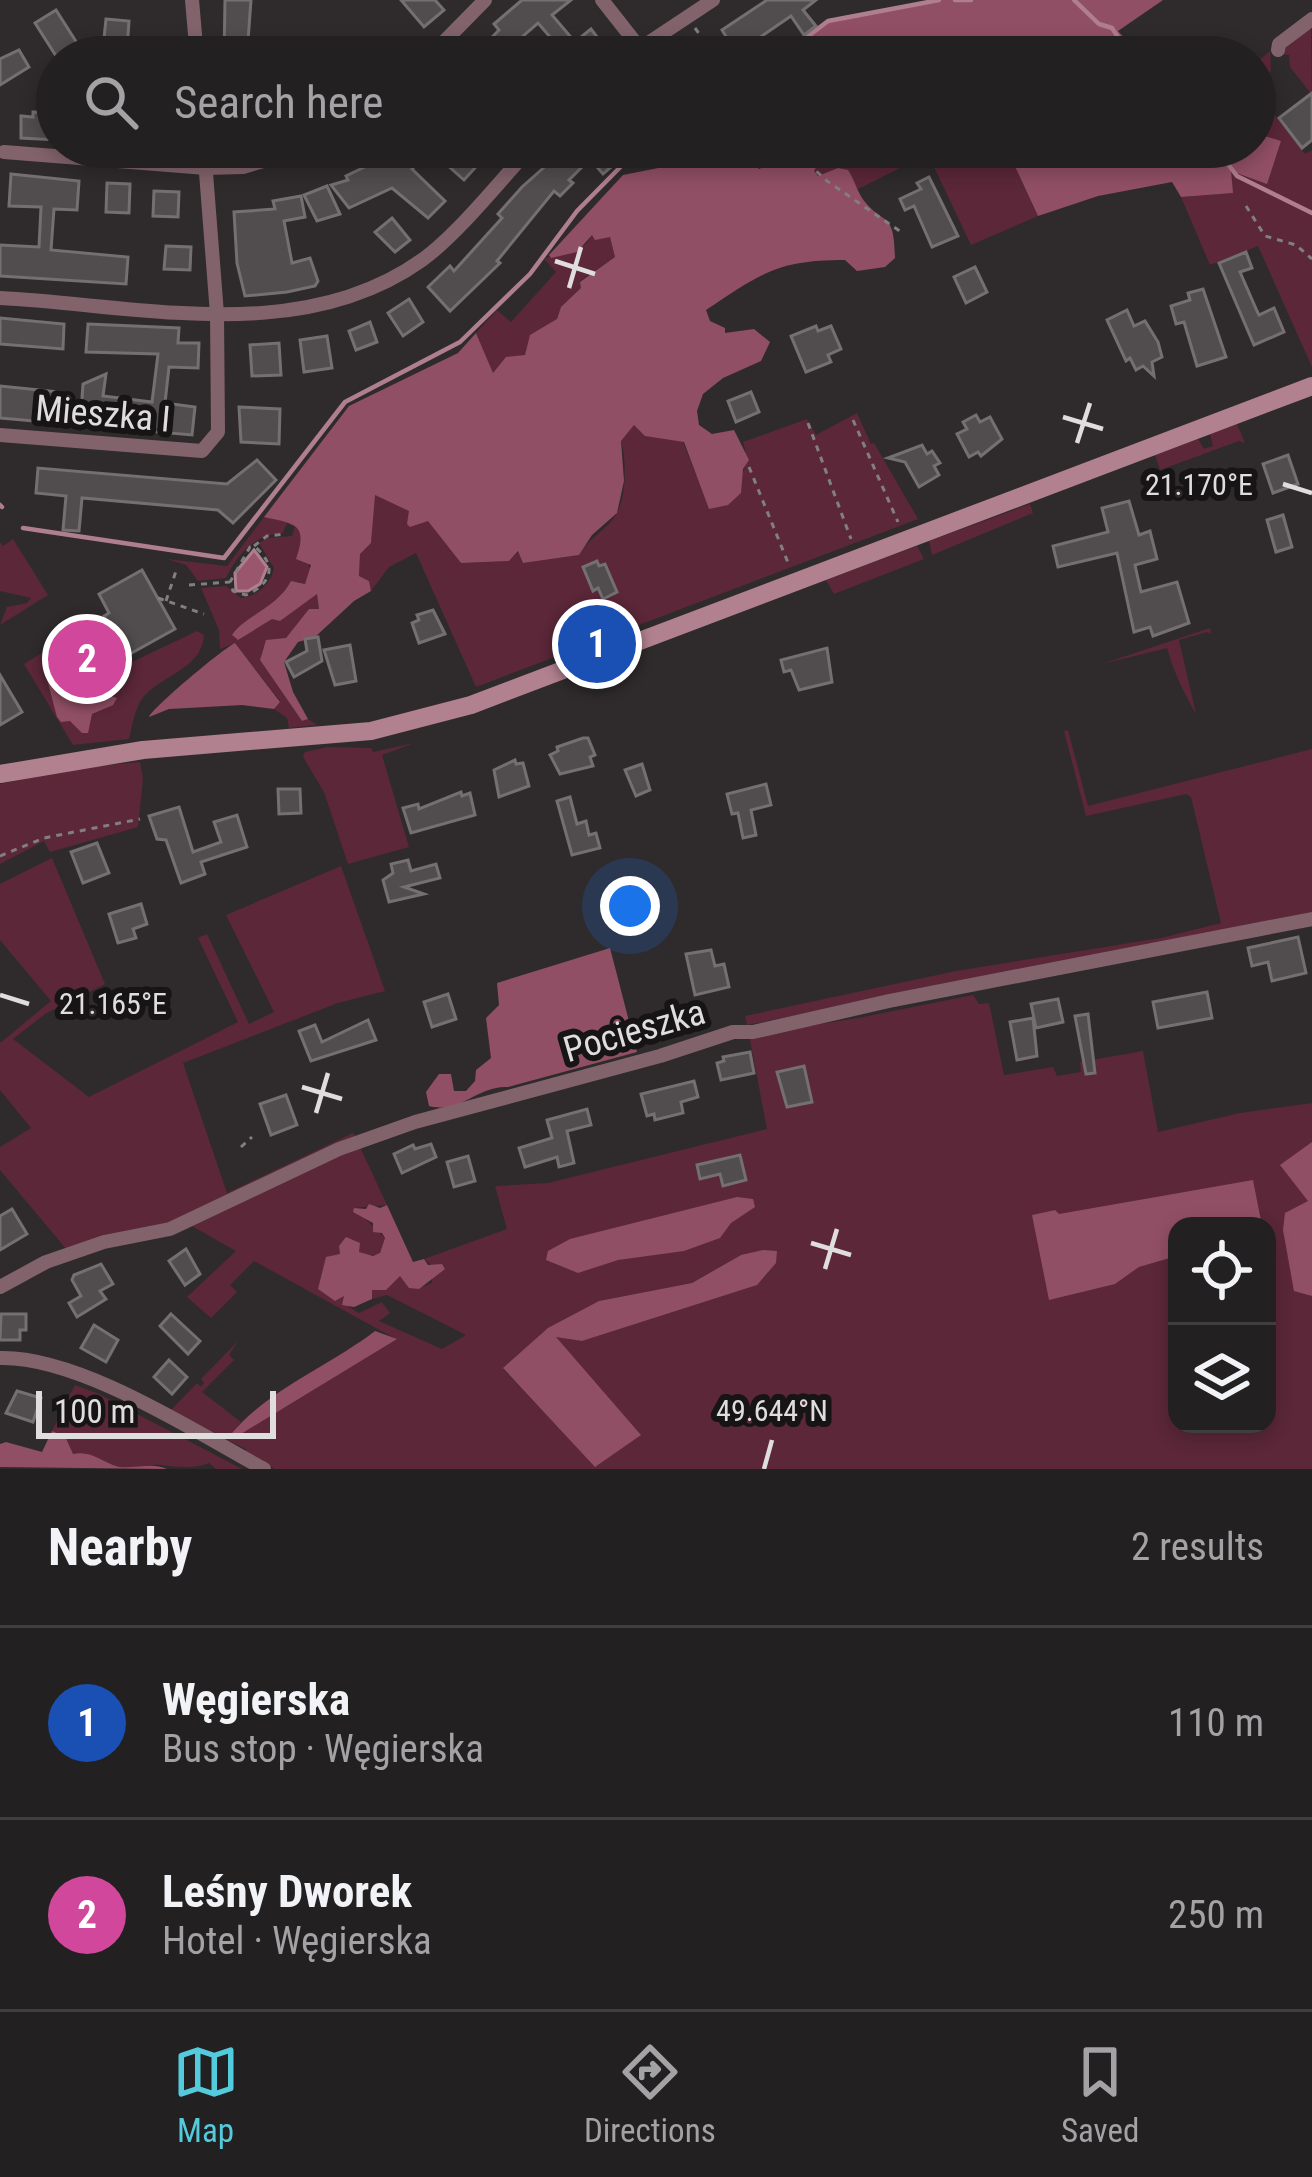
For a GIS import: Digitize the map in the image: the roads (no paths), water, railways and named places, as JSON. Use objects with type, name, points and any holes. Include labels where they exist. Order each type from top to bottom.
[{"type":"main road","points":[[0,774],[143,750],[371,731],[457,709],[1312,386]]},
{"type":"street","points":[[192,0],[195,36]]},
{"type":"street","points":[[449,36],[484,0]]},
{"type":"street","points":[[602,0],[623,36]]},
{"type":"street","points":[[657,36],[713,0]]},
{"type":"street","points":[[1278,50],[1279,44],[1312,19]]},
{"type":"street","points":[[4,152],[36,155]]},
{"type":"street","points":[[206,168],[218,314]]},
{"type":"street","points":[[0,298],[218,314],[301,310],[343,301],[398,276],[428,256],[511,168]]},
{"type":"street","name":"Mieszka I","points":[[0,435],[202,451],[218,432],[218,314]]},
{"type":"street","name":"Pocieszka","points":[[0,1287],[49,1261],[104,1242],[170,1229],[339,1149],[415,1122],[733,1032],[753,1032],[1312,919]]},
{"type":"street","points":[[0,1358],[67,1369],[264,1469]]},
{"type":"waterway","points":[[808,36],[828,21],[939,0]]},
{"type":"waterway","points":[[955,0],[971,0]]},
{"type":"waterway","points":[[1074,0],[1117,36]]},
{"type":"waterway","points":[[23,528],[224,558],[345,402],[460,342],[530,274],[577,211],[619,168]]},
{"type":"waterway","points":[[1231,168],[1237,176],[1312,213]]},
{"type":"place","name":"Węgierska","points":[[597,644]]},
{"type":"place","name":"Leśny Dworek","points":[[87,659]]}]
